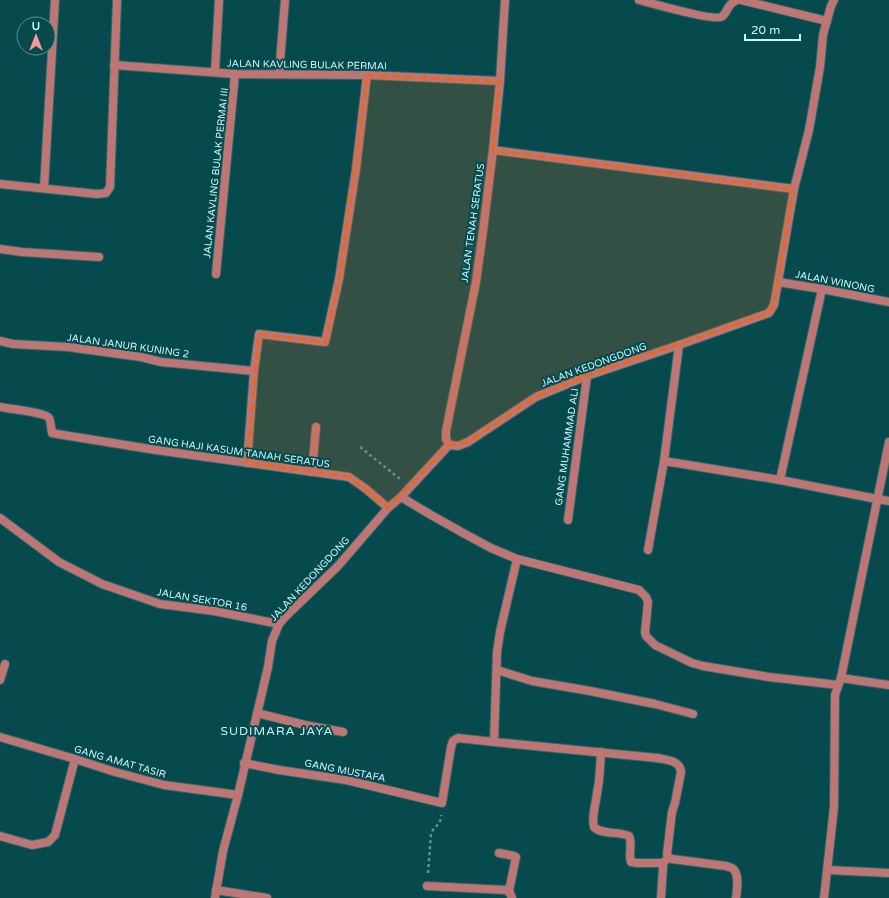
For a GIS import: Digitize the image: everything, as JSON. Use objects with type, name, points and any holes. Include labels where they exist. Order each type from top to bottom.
[{"type":"street","points":[[44,188],[55,0]]},
{"type":"street","points":[[0,184],[97,194],[106,193],[110,187],[117,0]]},
{"type":"street","points":[[215,72],[219,0]]},
{"type":"street","points":[[279,74],[285,0]]},
{"type":"street","name":"JALAN TENAH SERATUS","points":[[449,445],[446,439],[446,431],[476,282],[493,150],[500,81],[505,0]]},
{"type":"street","points":[[639,0],[716,18],[723,16],[731,3],[737,0]]},
{"type":"street","points":[[741,0],[827,21]]},
{"type":"street","name":"JALAN KEDONGDONG","points":[[215,894],[223,851],[238,795],[244,763],[268,667],[272,641],[279,624],[338,566],[388,508],[449,445],[458,446],[468,442],[536,397],[587,376],[769,313],[774,305],[794,189],[809,130],[820,67],[823,35],[834,0]]},
{"type":"street","name":"JALAN KAVLING BULAK PERMAI","points":[[114,65],[235,74],[367,75],[500,81]]},
{"type":"street","name":"JALAN KAVLING BULAK PERMAI III","points":[[216,274],[235,74]]},
{"type":"street","points":[[247,463],[254,371],[259,334],[324,342],[339,279],[356,169],[367,75]]},
{"type":"street","points":[[493,150],[794,189]]},
{"type":"street","points":[[0,249],[22,252],[99,257]]},
{"type":"street","name":"JALAN WINONG","points":[[778,282],[889,302]]},
{"type":"street","points":[[780,480],[822,289]]},
{"type":"street","name":"JALAN JANUR KUNING 2","points":[[0,342],[68,347],[161,362],[254,371]]},
{"type":"street","points":[[648,550],[664,461],[679,345]]},
{"type":"street","name":"GANG MUHAMMAD ALI","points":[[568,520],[587,376]]},
{"type":"street","name":"GANG HAJI KASUM TANAH SERATUS","points":[[0,407],[45,415],[50,419],[52,433],[156,450],[349,478],[366,489],[388,508]]},
{"type":"street","points":[[312,472],[316,427]]},
{"type":"street","points":[[824,898],[834,807],[835,695],[840,682],[889,442]]},
{"type":"street","points":[[664,461],[780,480],[889,501]]},
{"type":"street","points":[[401,496],[465,534],[491,548],[517,559],[639,590],[646,597],[648,602],[645,632],[646,636],[655,645],[684,660],[703,666],[769,676],[840,682],[889,684]]},
{"type":"street","name":"JALAN SEKTOR 16","points":[[0,518],[59,562],[102,584],[160,604],[214,611],[279,624]]},
{"type":"street","points":[[494,742],[497,652],[500,632],[517,559]]},
{"type":"street","points":[[0,680],[5,664]]},
{"type":"street","points":[[497,670],[532,681],[640,701],[693,714]]},
{"type":"street","points":[[257,714],[343,732]]},
{"type":"street","name":"GANG AMAT TASIR","points":[[0,737],[115,772],[164,785],[238,795]]},
{"type":"street","points":[[442,803],[451,746],[453,741],[458,738],[670,760],[680,766],[681,772],[672,812],[668,854],[661,898]]},
{"type":"street","points":[[601,752],[593,819],[594,827],[598,831],[625,834],[629,836],[631,840],[631,862],[637,863],[672,859],[732,868],[736,872],[737,878],[736,898]]},
{"type":"street","points":[[0,836],[32,845],[48,842],[55,835],[75,759]]},
{"type":"street","name":"GANG MUSTAFA","points":[[244,763],[346,780],[442,803]]},
{"type":"street","points":[[427,886],[502,890],[510,895],[516,857],[500,854]]},
{"type":"street","points":[[828,870],[889,873]]},
{"type":"street","points":[[215,894],[267,898]]},
{"type":"path","points":[[360,448],[410,486]]},
{"type":"path","points":[[427,886],[431,834],[441,821],[442,803]]},
{"type":"highlighted area","points":[[367,75],[500,81],[493,150],[794,189],[774,305],[769,313],[587,376],[536,397],[468,442],[449,445],[388,508],[349,477],[247,463],[259,334],[325,342],[339,279]]},
{"type":"district","name":"SUDIMARA JAYA","points":[[277,731]]}]
